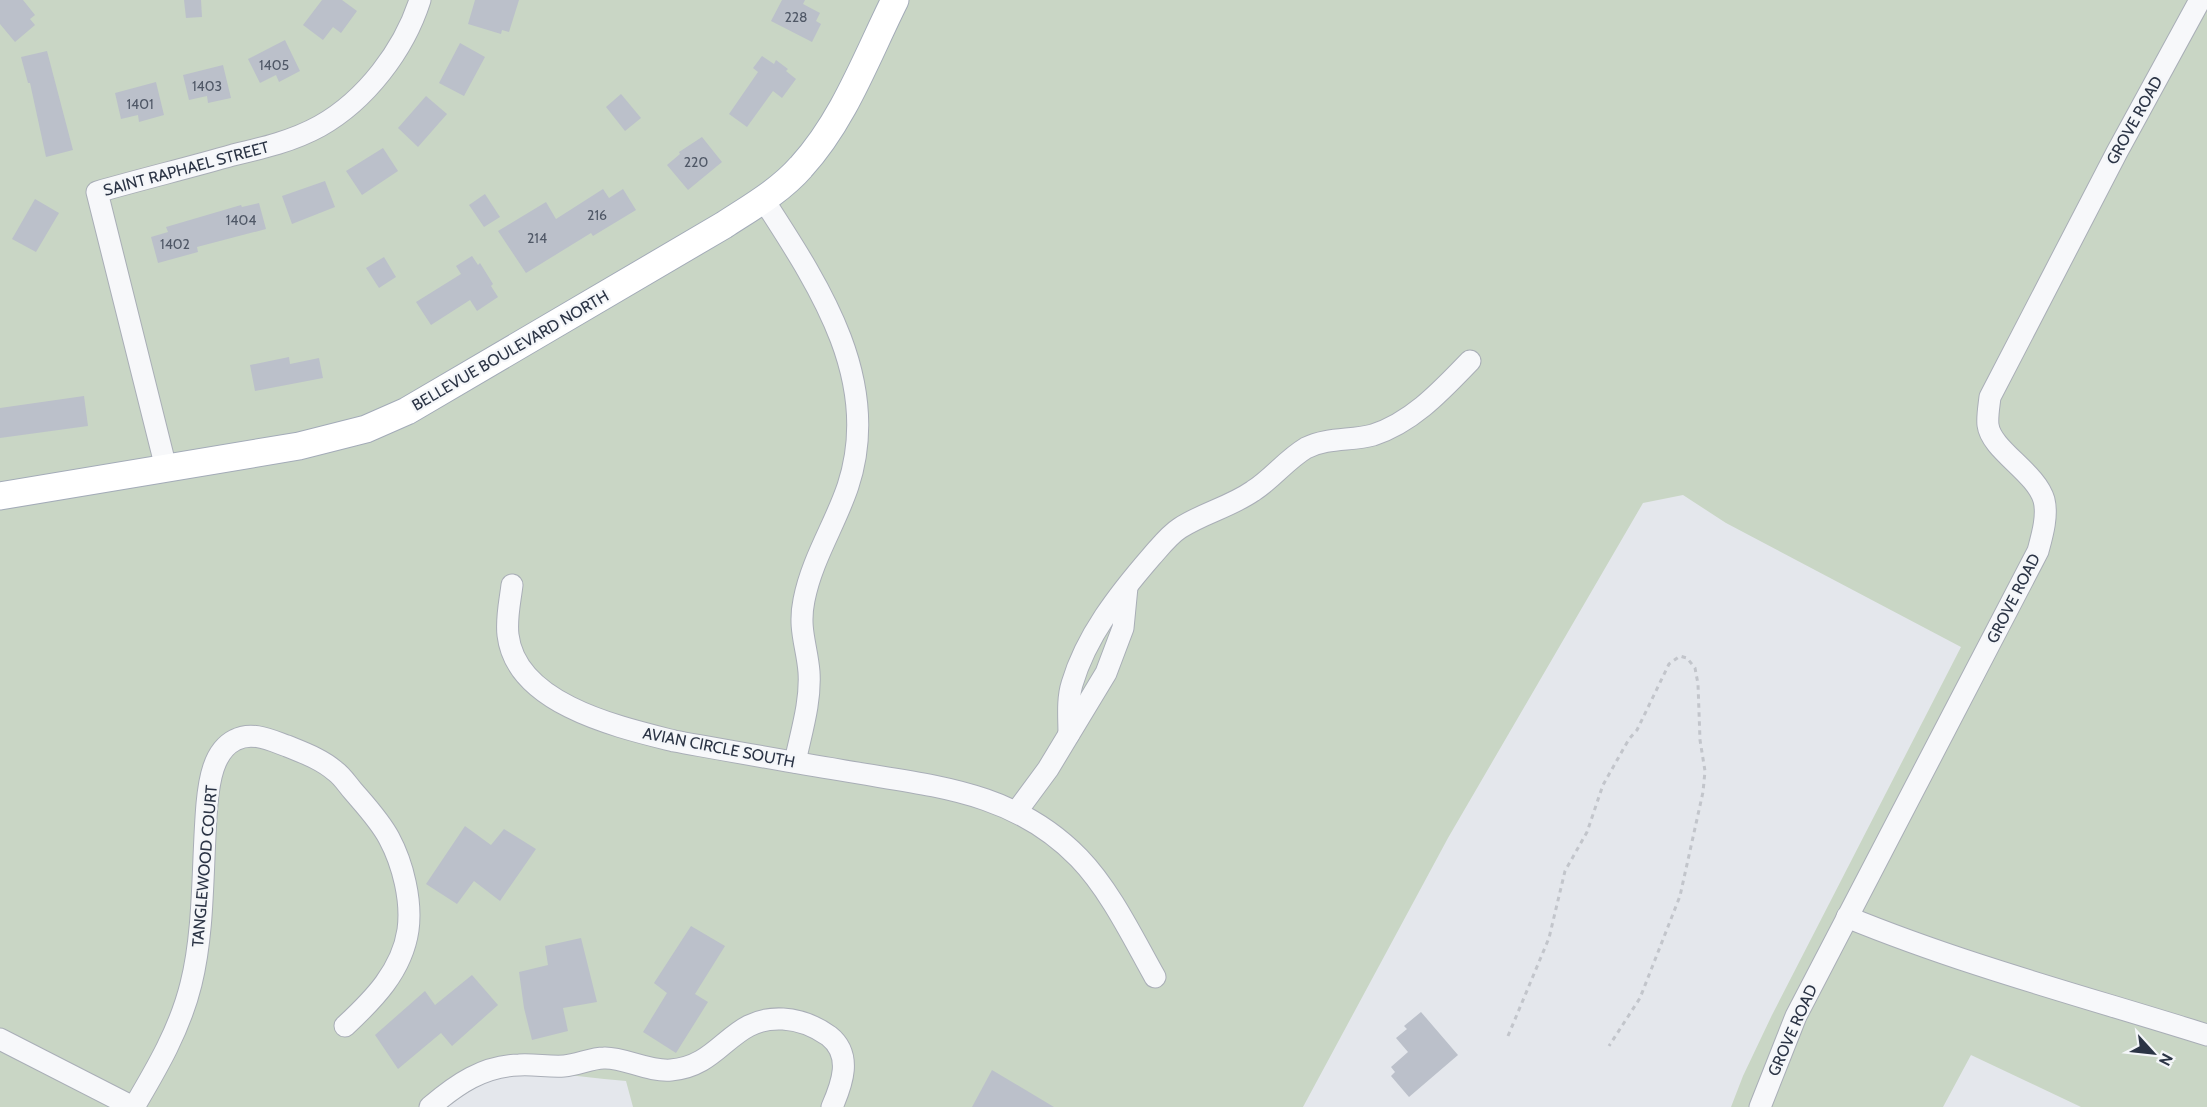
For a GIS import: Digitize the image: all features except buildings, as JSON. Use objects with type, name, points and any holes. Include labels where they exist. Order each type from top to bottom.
[{"type":"main road","name":"BELLEVUE BOULEVARD NORTH","points":[[0,496],[299,446],[366,429],[407,411],[724,225],[763,200],[799,170],[823,141],[840,112],[895,0]]},
{"type":"street","name":"SAINT RAPHAEL STREET","points":[[166,468],[97,192],[275,144],[322,125],[370,85],[389,61],[404,38],[420,0]]},
{"type":"street","name":"GROVE ROAD","points":[[1760,1107],[1796,1016],[2038,551],[2044,524],[2044,501],[2034,481],[1999,445],[1988,427],[1990,397],[2116,152],[2200,0]]},
{"type":"street","points":[[763,200],[810,272],[828,306],[842,340],[854,380],[858,410],[857,444],[848,484],[809,576],[803,604],[801,628],[809,671],[808,696],[795,762]]},
{"type":"street","points":[[1069,734],[1068,708],[1077,669],[1110,608],[1127,585],[1178,529],[1236,502],[1255,490],[1307,448],[1328,440],[1371,435],[1392,426],[1427,403],[1470,361]]},
{"type":"street","name":"AVIAN CIRCLE SOUTH","points":[[512,585],[507,615],[508,637],[512,651],[519,666],[531,682],[546,694],[567,705],[639,732],[674,741],[956,791],[995,801],[1017,811],[1059,840],[1096,878],[1155,977]]},
{"type":"street","points":[[1017,811],[1048,769],[1106,673],[1123,628],[1127,585]]},
{"type":"street","name":"TANGLEWOOD COURT","points":[[134,1107],[165,1054],[181,1017],[191,984],[199,939],[208,790],[214,767],[222,751],[235,740],[253,735],[267,738],[316,758],[335,771],[389,838],[403,876],[410,904],[408,932],[388,981],[370,1003],[345,1026]]},
{"type":"street","points":[[1847,916],[1897,938],[1983,968],[2207,1035]]},
{"type":"street","points":[[430,1107],[450,1090],[477,1074],[499,1067],[576,1065],[605,1058],[669,1071],[689,1067],[710,1057],[739,1031],[767,1018],[794,1019],[818,1028],[833,1039],[842,1054],[844,1071],[832,1107]]},
{"type":"street","points":[[0,1039],[134,1107]]},
{"type":"path","points":[[1508,1035],[1549,938],[1566,871],[1587,832],[1603,785],[1629,739],[1637,730],[1669,664],[1680,656],[1687,658],[1695,669],[1698,684],[1700,740],[1705,771],[1703,792],[1680,896],[1640,998],[1609,1046]]},
{"type":"green space","points":[[0,0],[2207,0],[2207,1107],[2081,1107],[1971,1055],[1943,1107],[1731,1107],[1772,1015],[1961,647],[1726,523],[1683,495],[1643,503],[1448,838],[1303,1107],[633,1107],[626,1081],[539,1073],[493,1079],[448,1107],[0,1107]]}]
